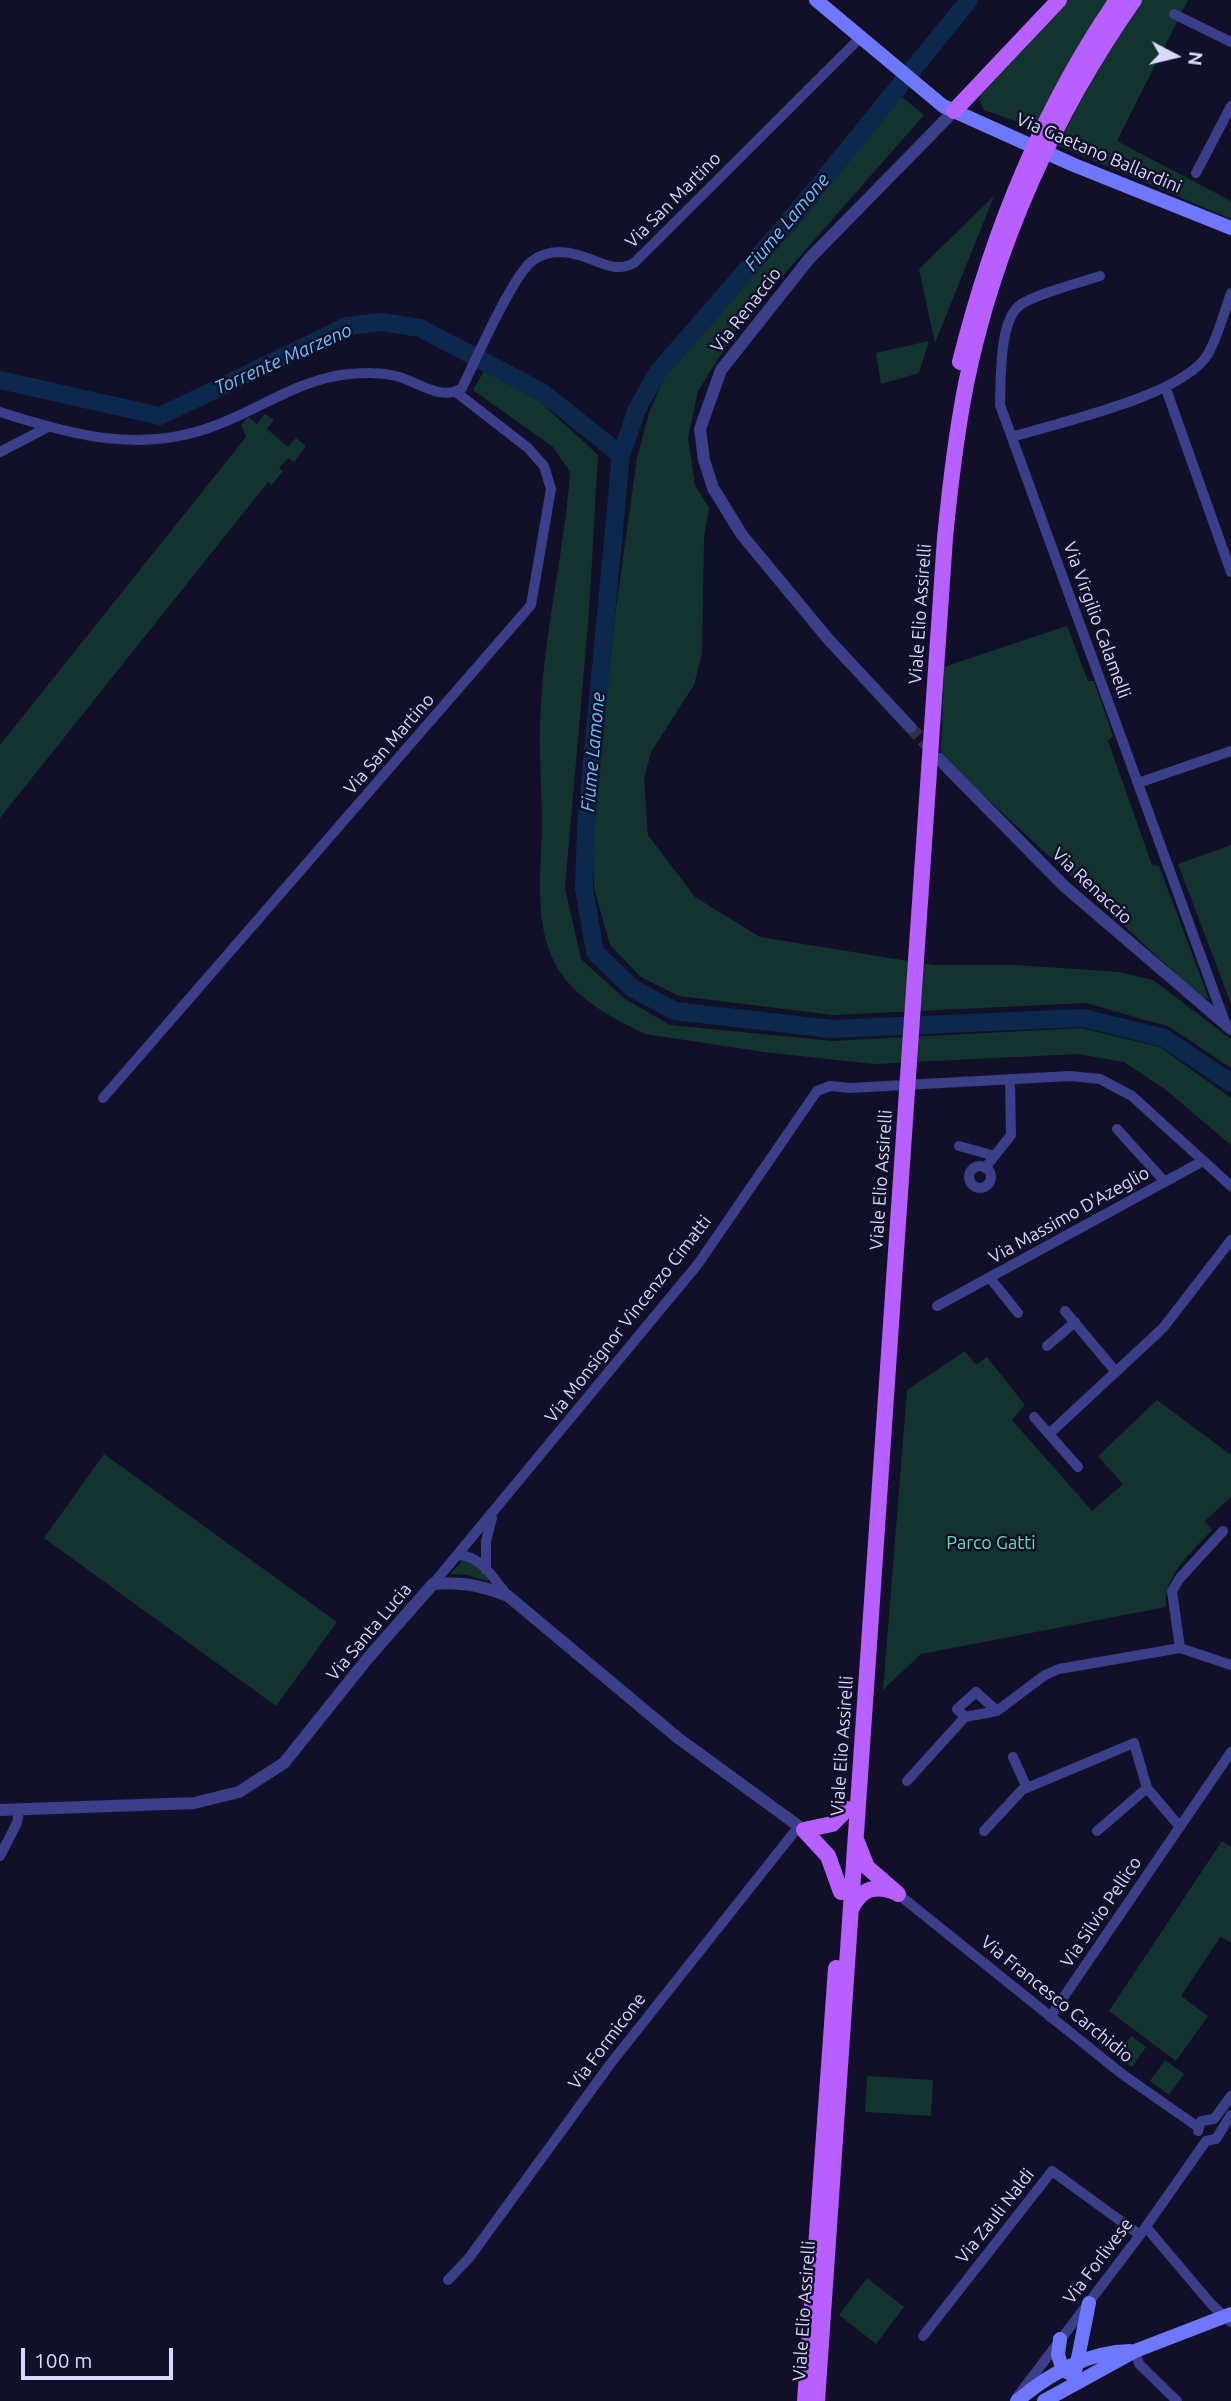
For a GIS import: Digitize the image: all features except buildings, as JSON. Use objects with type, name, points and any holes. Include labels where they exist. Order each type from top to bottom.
[{"type":"main road","name":"Via Gaetano Ballardini","points":[[816,0],[948,108],[1074,165],[1231,228]]},
{"type":"main road","points":[[948,108],[1059,0]]},
{"type":"main road","name":"Viale Elio Assirelli","points":[[817,2401],[855,1835],[863,1651],[944,447],[975,302],[1035,143],[1095,32],[1117,0]]},
{"type":"main road","name":"Viale Elio Assirelli","points":[[939,538],[966,382],[987,302],[1007,243],[1049,142],[1074,91],[1134,0]]},
{"type":"main road","name":"Viale Elio Assirelli","points":[[805,2401],[847,1809],[863,1651]]},
{"type":"main road","points":[[801,1828],[832,1824],[847,1809]]},
{"type":"main road","points":[[801,1828],[828,1856],[841,1892]]},
{"type":"main road","points":[[855,1835],[867,1867],[898,1894]]},
{"type":"main road","points":[[850,1912],[858,1896],[866,1890],[883,1888],[898,1894]]},
{"type":"main road","points":[[1044,2401],[1075,2371],[1089,2302]]},
{"type":"main road","points":[[1016,2401],[1035,2386],[1228,2318]]},
{"type":"main road","points":[[1086,2320],[1090,2337],[1095,2343],[1115,2352]]},
{"type":"main road","points":[[1060,2339],[1058,2355],[1075,2371]]},
{"type":"main road","points":[[1035,2401],[1075,2371],[1115,2352],[1135,2351]]},
{"type":"street","points":[[1174,14],[1231,42]]},
{"type":"street","name":"Via San Martino","points":[[459,390],[525,268],[550,252],[573,253],[621,268],[634,263],[861,37]]},
{"type":"street","points":[[1196,173],[1231,106]]},
{"type":"street","name":"Via Renaccio","points":[[910,727],[829,640],[741,535],[713,488],[700,429],[721,370],[809,259],[948,108]]},
{"type":"street","name":"Via Virgilio Calamelli","points":[[1100,276],[1020,304],[1010,316],[1001,361],[1000,405],[1229,1027]]},
{"type":"street","points":[[1012,437],[1166,389],[1189,374],[1207,355],[1231,293]]},
{"type":"street","name":"Via San Martino","points":[[0,412],[48,427],[105,440],[152,442],[213,426],[302,384],[333,376],[374,372],[399,377],[438,393],[459,390],[528,448],[544,466],[551,489],[531,605],[103,1098]]},
{"type":"street","points":[[1166,389],[1231,572]]},
{"type":"street","points":[[0,452],[48,427]]},
{"type":"street","points":[[1138,783],[1231,751]]},
{"type":"street","name":"Via Renaccio","points":[[939,759],[1065,886],[1229,1027]]},
{"type":"street","name":"Via Monsignor Vincenzo Cimatti","points":[[433,1584],[698,1264],[817,1091],[830,1086],[850,1088],[1070,1076],[1100,1079],[1132,1096],[1231,1186]]},
{"type":"street","points":[[985,1168],[1011,1135],[1010,1079]]},
{"type":"street","name":"Via Massimo D'Azeglio","points":[[1117,1129],[1165,1182]]},
{"type":"street","points":[[959,1146],[995,1156]]},
{"type":"street","name":"Via Massimo D'Azeglio","points":[[937,1306],[1203,1161]]},
{"type":"street","points":[[1049,1434],[1163,1328],[1231,1240]]},
{"type":"street","name":"Via Massimo D'Azeglio","points":[[990,1278],[1018,1312]]},
{"type":"street","points":[[1065,1311],[1116,1371]]},
{"type":"street","points":[[1047,1346],[1075,1322]]},
{"type":"street","points":[[1034,1417],[1078,1466]]},
{"type":"street","name":"Via Monsignor Vincenzo Cimatti","points":[[486,1570],[486,1541],[492,1516]]},
{"type":"street","points":[[1180,1648],[1172,1591],[1180,1578],[1223,1531]]},
{"type":"street","points":[[459,1555],[476,1559],[508,1596]]},
{"type":"street","name":"Via Santa Lucia","points":[[0,1810],[194,1803],[239,1792],[284,1763],[368,1658],[433,1584],[467,1583],[508,1596],[678,1738],[801,1828]]},
{"type":"street","points":[[907,1781],[965,1717],[996,1711],[1045,1675],[1059,1669],[1180,1648],[1231,1665]]},
{"type":"street","points":[[965,1717],[957,1709],[976,1692],[996,1711]]},
{"type":"street","points":[[985,1831],[1027,1788],[1134,1743],[1147,1788],[1180,1826]]},
{"type":"street","name":"Via Silvio Pellico","points":[[1050,2017],[1231,1752]]},
{"type":"street","points":[[1013,1757],[1027,1788]]},
{"type":"street","points":[[1097,1831],[1147,1788]]},
{"type":"street","points":[[0,1856],[17,1823],[19,1810]]},
{"type":"street","name":"Via Formicone","points":[[448,2280],[469,2258],[611,2063],[801,1828]]},
{"type":"street","name":"Via Francesco Carchidio","points":[[898,1894],[1122,2074],[1198,2127]]},
{"type":"street","name":"Via Forlivese","points":[[1016,2401],[1143,2231],[1206,2141],[1216,2139],[1230,2097]]},
{"type":"street","name":"Via Forlivese","points":[[1218,2127],[1231,2115]]},
{"type":"street","name":"Via Forlivese","points":[[1198,2127],[1204,2119],[1218,2127]]},
{"type":"street","points":[[1198,2127],[1200,2137],[1206,2141]]},
{"type":"street","points":[[1218,2127],[1231,2141]]},
{"type":"street","name":"Via Zauli Naldi","points":[[923,2336],[1052,2171],[1143,2231]]},
{"type":"street","points":[[1143,2231],[1228,2318]]},
{"type":"street","points":[[1135,2351],[1139,2364],[1177,2401]]},
{"type":"green space","points":[[1066,0],[1109,0],[1036,128],[984,110],[979,100],[982,90]]},
{"type":"green space","points":[[1142,0],[1188,0],[1117,141],[1231,201],[1231,219],[1057,145],[1118,33]]},
{"type":"green space","points":[[901,96],[924,115],[737,328],[698,391],[688,438],[695,485],[709,508],[704,538],[702,653],[694,685],[651,752],[644,779],[648,835],[695,897],[760,937],[933,965],[1017,965],[1119,972],[1153,980],[1231,1039],[1231,1068],[1170,1027],[1086,1003],[833,1015],[679,996],[641,977],[610,945],[594,888],[594,826],[615,615],[637,458],[649,413],[664,378],[804,218]]},
{"type":"green space","points":[[994,196],[935,343],[919,269]]},
{"type":"green space","points":[[929,341],[919,373],[881,384],[876,353]]},
{"type":"green space","points":[[484,371],[538,400],[598,455],[589,612],[565,888],[581,959],[625,999],[670,1025],[833,1041],[1081,1028],[1160,1047],[1231,1098],[1231,1145],[1166,1090],[1124,1062],[1077,1054],[874,1064],[764,1052],[645,1034],[608,1015],[574,989],[557,967],[549,951],[540,898],[542,693],[570,472],[553,447],[473,390]]},
{"type":"green space","points":[[265,414],[274,420],[267,429],[288,447],[296,438],[306,446],[294,462],[288,458],[279,468],[283,471],[272,485],[268,482],[0,818],[0,745],[246,437],[241,425],[248,417],[257,424]]},
{"type":"green space","points":[[1067,626],[1088,681],[1094,681],[1113,736],[1108,741],[1152,865],[1159,866],[1209,999],[1202,998],[941,756],[944,667]]},
{"type":"green space","points":[[1231,845],[1231,1004],[1178,864]]},
{"type":"green space","name":"Parco Gatti","points":[[965,1351],[976,1365],[987,1357],[1025,1405],[1012,1420],[1092,1511],[1123,1484],[1098,1456],[1157,1400],[1231,1455],[1231,1497],[1205,1521],[1212,1530],[1174,1574],[1166,1595],[1166,1607],[921,1654],[883,1690],[907,1390]]},
{"type":"green space","points":[[104,1454],[337,1622],[276,1706],[44,1538]]},
{"type":"green space","points":[[463,1560],[471,1561],[489,1579],[487,1581],[468,1575],[450,1574]]},
{"type":"green space","points":[[1222,1841],[1231,1847],[1231,1943],[1221,1936],[1181,1996],[1208,2016],[1176,2061],[1109,2011]]},
{"type":"green space","points":[[1131,2036],[1146,2047],[1132,2067],[1117,2056]]},
{"type":"green space","points":[[1165,2060],[1184,2074],[1169,2095],[1150,2081]]},
{"type":"green space","points":[[867,2076],[933,2080],[931,2116],[865,2112]]},
{"type":"green space","points":[[867,2278],[904,2307],[876,2344],[839,2315]]},
{"type":"waterway","name":"Fiume Lamone","points":[[969,0],[797,212],[658,372],[637,409],[621,455],[586,826],[584,889],[595,952],[632,988],[675,1011],[832,1029],[1083,1018],[1164,1038],[1231,1083]]},
{"type":"waterway","name":"Torrente Marzeno","points":[[0,380],[160,416],[347,326],[382,322],[420,328],[542,392],[621,455]]},
{"type":"tunnel","points":[[910,727],[934,753]]}]
